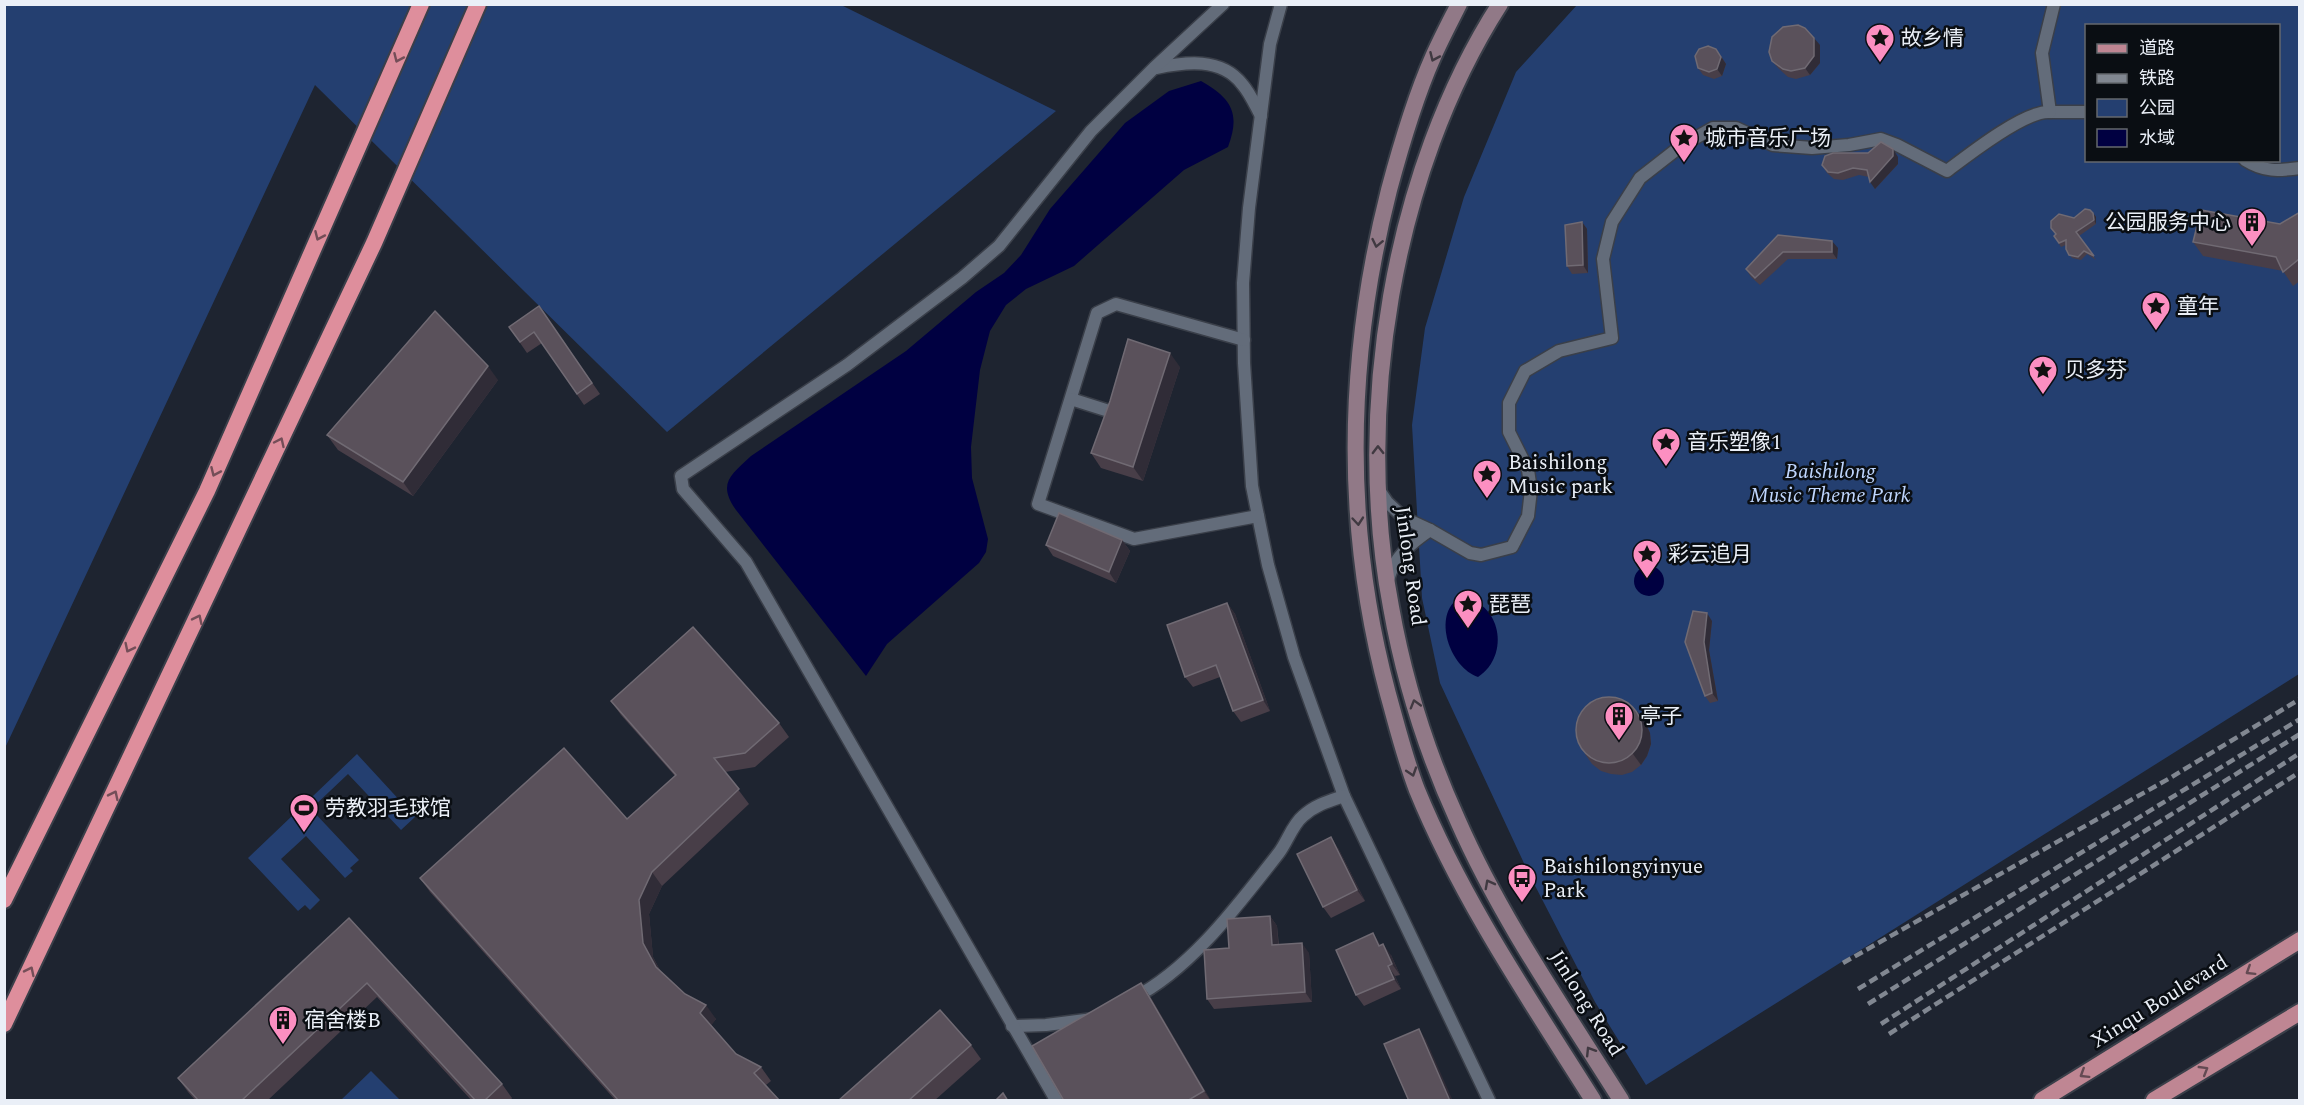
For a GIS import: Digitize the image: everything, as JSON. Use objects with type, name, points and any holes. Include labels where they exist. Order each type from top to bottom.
[{"type":"highway","points":[[4,900],[207,491],[421,4]]},
{"type":"highway","points":[[4,1024],[374,243],[478,4]]},
{"type":"main road","points":[[1459,4],[1433,58],[1413,110],[1395,166],[1369,277],[1355,398],[1358,519],[1363,567],[1377,653],[1416,787],[1442,845],[1473,905],[1502,956],[1593,1101]]},
{"type":"main road","name":"Jinlong Road","points":[[1500,4],[1464,68],[1438,127],[1416,190],[1399,254],[1388,313],[1381,374],[1378,441],[1379,489],[1388,585],[1403,663],[1418,714],[1438,774],[1458,822],[1503,910],[1621,1101]]},
{"type":"main road","name":"Xinqu Boulevard","points":[[2042,1101],[2300,940]]},
{"type":"main road","points":[[2154,1101],[2300,1012]]},
{"type":"lane","points":[[1056,1101],[746,562],[682,489],[681,476],[848,365],[962,278],[999,246],[1091,131],[1223,4]]},
{"type":"lane","points":[[1281,4],[1270,44],[1248,219],[1243,283],[1252,486],[1268,565],[1294,657],[1344,796],[1489,1101]]},
{"type":"lane","points":[[2050,112],[2042,53],[2054,4]]},
{"type":"lane","points":[[1154,68],[1181,62],[1203,63],[1226,69],[1242,83],[1261,116]]},
{"type":"lane","points":[[1379,489],[1387,502],[1404,518],[1470,553],[1481,555],[1512,547],[1527,516],[1531,490],[1528,470],[1509,432],[1509,403],[1525,371],[1558,351],[1612,338],[1603,259],[1612,222],[1640,178],[1681,146],[1713,128],[1736,128],[1773,145],[1812,148],[1849,145],[1881,139],[1897,144],[1947,171],[2027,117],[2050,112],[2085,112]]},
{"type":"lane","points":[[2248,162],[2259,169],[2300,168]]},
{"type":"lane","points":[[1244,340],[1116,304],[1097,313],[1038,504],[1134,539],[1258,516]]},
{"type":"lane","points":[[1071,399],[1112,412]]},
{"type":"lane","points":[[1388,585],[1390,571],[1396,561],[1414,541],[1430,530]]},
{"type":"lane","points":[[1119,1005],[1137,997],[1206,942],[1281,850],[1301,817],[1321,804],[1344,796]]},
{"type":"lane","points":[[1012,1026],[1046,1025],[1092,1019],[1101,1014]]},
{"type":"green space","points":[[5,5],[841,5],[1056,111],[667,432],[315,85],[5,748]]},
{"type":"green space","name":"Baishilong Music Theme Park","points":[[1577,5],[2299,5],[2299,674],[1646,1085],[1595,1002],[1529,874],[1440,683],[1422,598],[1412,425],[1425,328],[1464,197],[1516,72]]},
{"type":"green space","name":"劳教羽毛球馆","points":[[357,754],[415,817],[401,830],[348,774],[311,809],[359,860],[350,868],[353,871],[345,878],[306,836],[281,859],[320,900],[310,910],[305,905],[298,911],[248,858]]},
{"type":"green space","points":[[371,1071],[400,1100],[341,1100]]},
{"type":"water","points":[[1201,81],[1220,94],[1231,108],[1233,125],[1228,147],[1184,170],[1074,266],[1026,289],[1006,305],[990,331],[980,370],[971,447],[972,478],[988,539],[986,552],[979,563],[887,644],[866,676],[730,501],[727,486],[732,474],[751,456],[906,351],[976,292],[1004,273],[1021,255],[1050,209],[1125,123],[1169,91]]},
{"type":"water","points":[[1649,566],[1659,571],[1664,581],[1659,591],[1649,596],[1639,591],[1634,581],[1639,571]]},
{"type":"water","points":[[1460,597],[1474,601],[1485,608],[1497,630],[1498,643],[1495,656],[1478,677],[1468,672],[1459,663],[1448,640],[1447,616],[1451,605]]},
{"type":"building","points":[[1798,25],[1805,28],[1814,38],[1814,56],[1805,68],[1791,71],[1783,69],[1772,61],[1769,52],[1772,37],[1783,27]]},
{"type":"building","points":[[1708,46],[1716,49],[1721,57],[1717,69],[1709,72],[1698,68],[1695,56],[1699,49]]},
{"type":"building","points":[[1881,142],[1893,149],[1893,156],[1870,182],[1867,170],[1853,168],[1838,173],[1828,172],[1822,165],[1825,156],[1833,153],[1868,153]]},
{"type":"building","points":[[2085,209],[2093,213],[2094,220],[2076,232],[2094,256],[2084,251],[2078,257],[2069,255],[2066,240],[2059,243],[2054,236],[2056,234],[2051,228],[2051,221],[2059,214],[2074,218]]},
{"type":"building","points":[[2201,210],[2280,224],[2300,212],[2300,261],[2298,260],[2283,272],[2276,257],[2193,242]]},
{"type":"building","points":[[1582,222],[1583,265],[1567,266],[1565,225]]},
{"type":"building","points":[[1778,235],[1832,241],[1832,252],[1783,252],[1755,278],[1746,269]]},
{"type":"building","points":[[539,306],[592,383],[577,394],[534,332],[520,342],[509,327]]},
{"type":"building","points":[[435,311],[488,366],[403,482],[327,435]]},
{"type":"building","points":[[1128,339],[1170,353],[1133,467],[1091,453],[1110,401]]},
{"type":"building","points":[[1059,513],[1122,540],[1109,572],[1046,545]]},
{"type":"building","points":[[1227,603],[1263,700],[1233,711],[1216,665],[1185,677],[1167,625]]},
{"type":"building","points":[[1693,611],[1707,613],[1704,642],[1712,693],[1705,696],[1685,642]]},
{"type":"building","points":[[693,627],[779,723],[745,753],[714,758],[739,789],[652,872],[639,900],[643,943],[656,967],[685,994],[706,1005],[700,1013],[736,1054],[761,1067],[754,1073],[780,1101],[619,1101],[420,878],[564,748],[627,819],[676,775],[611,701]]},
{"type":"building","points":[[1602,697],[1616,697],[1628,702],[1637,711],[1642,730],[1640,743],[1633,754],[1616,763],[1602,763],[1590,758],[1581,749],[1576,737],[1576,723],[1581,711],[1590,702]]},
{"type":"building","points":[[1331,837],[1357,890],[1323,907],[1297,854]]},
{"type":"building","points":[[1270,916],[1272,945],[1302,943],[1305,992],[1207,999],[1204,950],[1229,948],[1227,919]]},
{"type":"building","name":"宿舍楼B","points":[[349,918],[502,1084],[484,1101],[476,1101],[367,983],[241,1101],[199,1101],[178,1078]]},
{"type":"building","points":[[1373,933],[1379,946],[1383,944],[1392,964],[1388,966],[1394,979],[1356,995],[1336,950]]},
{"type":"building","points":[[1141,983],[1204,1091],[1187,1101],[1064,1101],[1032,1046]]},
{"type":"building","points":[[940,1010],[971,1045],[908,1101],[838,1101]]},
{"type":"building","points":[[1419,1029],[1450,1101],[1409,1101],[1384,1044]]},
{"type":"building","points":[[1003,1093],[1008,1101],[995,1101]]},
{"type":"railway","points":[[1843,963],[2170,778],[2300,699]]},
{"type":"railway","points":[[1858,989],[2300,719]]},
{"type":"railway","points":[[1868,1004],[2300,734]]},
{"type":"railway","points":[[1881,1024],[2300,753]]},
{"type":"railway","points":[[1889,1034],[2300,772]]},
{"type":"place","name":"故乡情","points":[[1880,64]]},
{"type":"place","name":"城市音乐广场","points":[[1684,164]]},
{"type":"place","name":"公园服务中心","points":[[2252,248]]},
{"type":"place","name":"童年","points":[[2156,332]]},
{"type":"place","name":"贝多芬","points":[[2043,396]]},
{"type":"place","name":"音乐塑像1","points":[[1666,468]]},
{"type":"place","name":"Baishilong Music park","points":[[1487,500]]},
{"type":"place","name":"彩云追月","points":[[1647,580]]},
{"type":"place","name":"琵琶","points":[[1468,630]]},
{"type":"place","name":"亭子","points":[[1619,742]]},
{"type":"place","name":"劳教羽毛球馆","points":[[304,834]]},
{"type":"place","name":"Baishilongyinyue Park","points":[[1522,904]]},
{"type":"place","name":"宿舍楼B","points":[[283,1046]]}]
